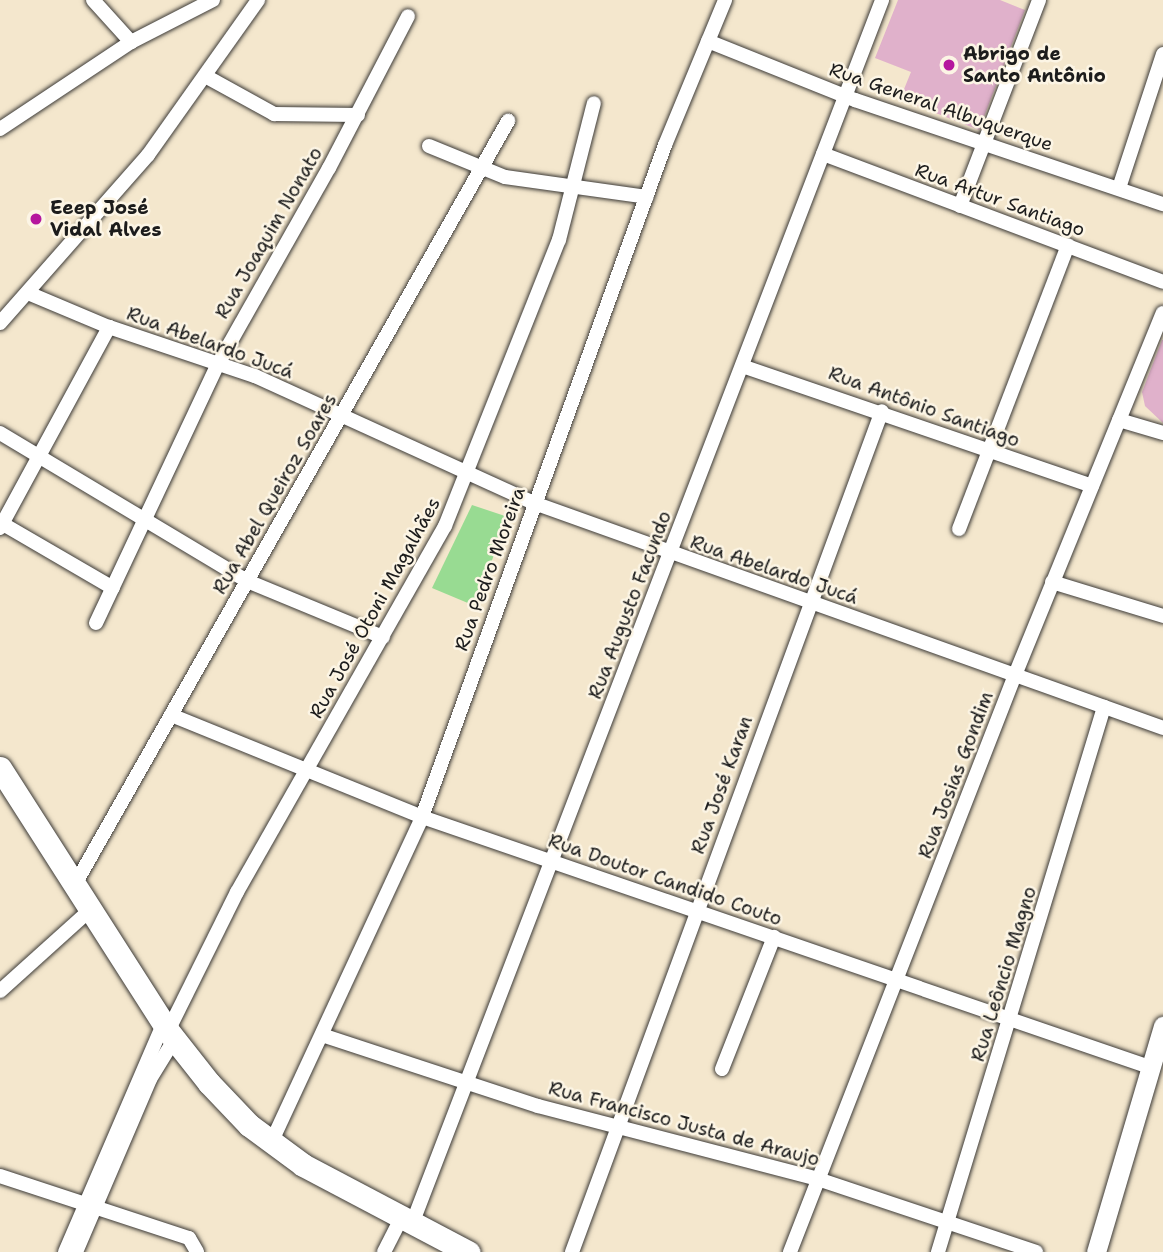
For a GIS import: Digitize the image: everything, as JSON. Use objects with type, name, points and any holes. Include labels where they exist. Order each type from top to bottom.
[{"type":"main road","points":[[0,768],[168,1032],[209,1083],[271,1143],[407,1221],[468,1252]]},
{"type":"street","points":[[93,0],[131,42]]},
{"type":"street","points":[[0,129],[131,42],[213,0]]},
{"type":"street","points":[[0,323],[148,155],[206,77],[258,0]]},
{"type":"street","name":"Rua Pedro Moreira","points":[[271,1143],[422,817],[647,197],[725,0]]},
{"type":"street","name":"Rua Augusto Facundo","points":[[384,1252],[407,1221],[468,1084],[882,0]]},
{"type":"street","points":[[960,206],[1039,0]]},
{"type":"street","name":"Rua Joaquim Nonato","points":[[96,623],[218,363],[358,115],[408,16]]},
{"type":"street","name":"Rua General Albuquerque","points":[[708,41],[845,96],[985,141],[1163,204]]},
{"type":"street","points":[[1119,188],[1163,54]]},
{"type":"street","points":[[206,77],[274,114],[358,115]]},
{"type":"street","name":"Rua José Otoni Magalhães","points":[[90,1204],[168,1032],[237,892],[445,526],[542,288],[573,189],[594,103]]},
{"type":"street","name":"Rua Abel Queiroz Soares","points":[[74,886],[508,121]]},
{"type":"street","points":[[429,146],[481,170],[573,189],[647,197]]},
{"type":"street","name":"Rua Artur Santiago","points":[[823,154],[1163,282]]},
{"type":"street","points":[[959,529],[1068,245]]},
{"type":"street","name":"Rua Abelardo Jucá","points":[[28,293],[109,327],[218,363],[534,503],[670,554],[1163,728]]},
{"type":"street","name":"Rua Josias Gondim","points":[[790,1252],[898,981],[1015,675],[1163,313]]},
{"type":"street","points":[[109,327],[1,526],[113,588]]},
{"type":"street","name":"Rua Antônio Santiago","points":[[742,366],[882,411],[988,452],[1092,486]]},
{"type":"street","name":"Rua José Karan","points":[[572,1252],[882,411]]},
{"type":"street","points":[[1119,419],[1163,433]]},
{"type":"street","points":[[0,433],[247,581],[383,637]]},
{"type":"street","points":[[1052,582],[1163,616]]},
{"type":"street","name":"Rua Leôncio Magno","points":[[938,1252],[1104,707]]},
{"type":"street","name":"Rua Doutor Candido Couto","points":[[171,715],[422,817],[1152,1068]]},
{"type":"street","points":[[0,991],[90,911]]},
{"type":"street","points":[[722,1069],[774,937]]},
{"type":"street","points":[[1096,1252],[1163,1026]]},
{"type":"street","name":"Rua Francisco Justa de Araujo","points":[[322,1035],[468,1084],[618,1127],[818,1179],[1036,1252]]},
{"type":"street","points":[[0,1176],[189,1238],[197,1252]]},
{"type":"street","points":[[65,1252],[90,1204]]},
{"type":"street","points":[[76,1252],[90,1204]]},
{"type":"green space","points":[[472,505],[508,517],[475,606],[432,588]]},
{"type":"building","name":"Abrigo de Santo Antônio","points":[[898,0],[1000,0],[1025,10],[979,130],[900,99],[911,72],[875,58]]},
{"type":"building","points":[[1162,340],[1163,423],[1145,406],[1142,392]]},
{"type":"place","name":"Abrigo de Santo Antônio","points":[[949,65]]},
{"type":"place","name":"Eeep José Vidal Alves","points":[[36,219]]}]
